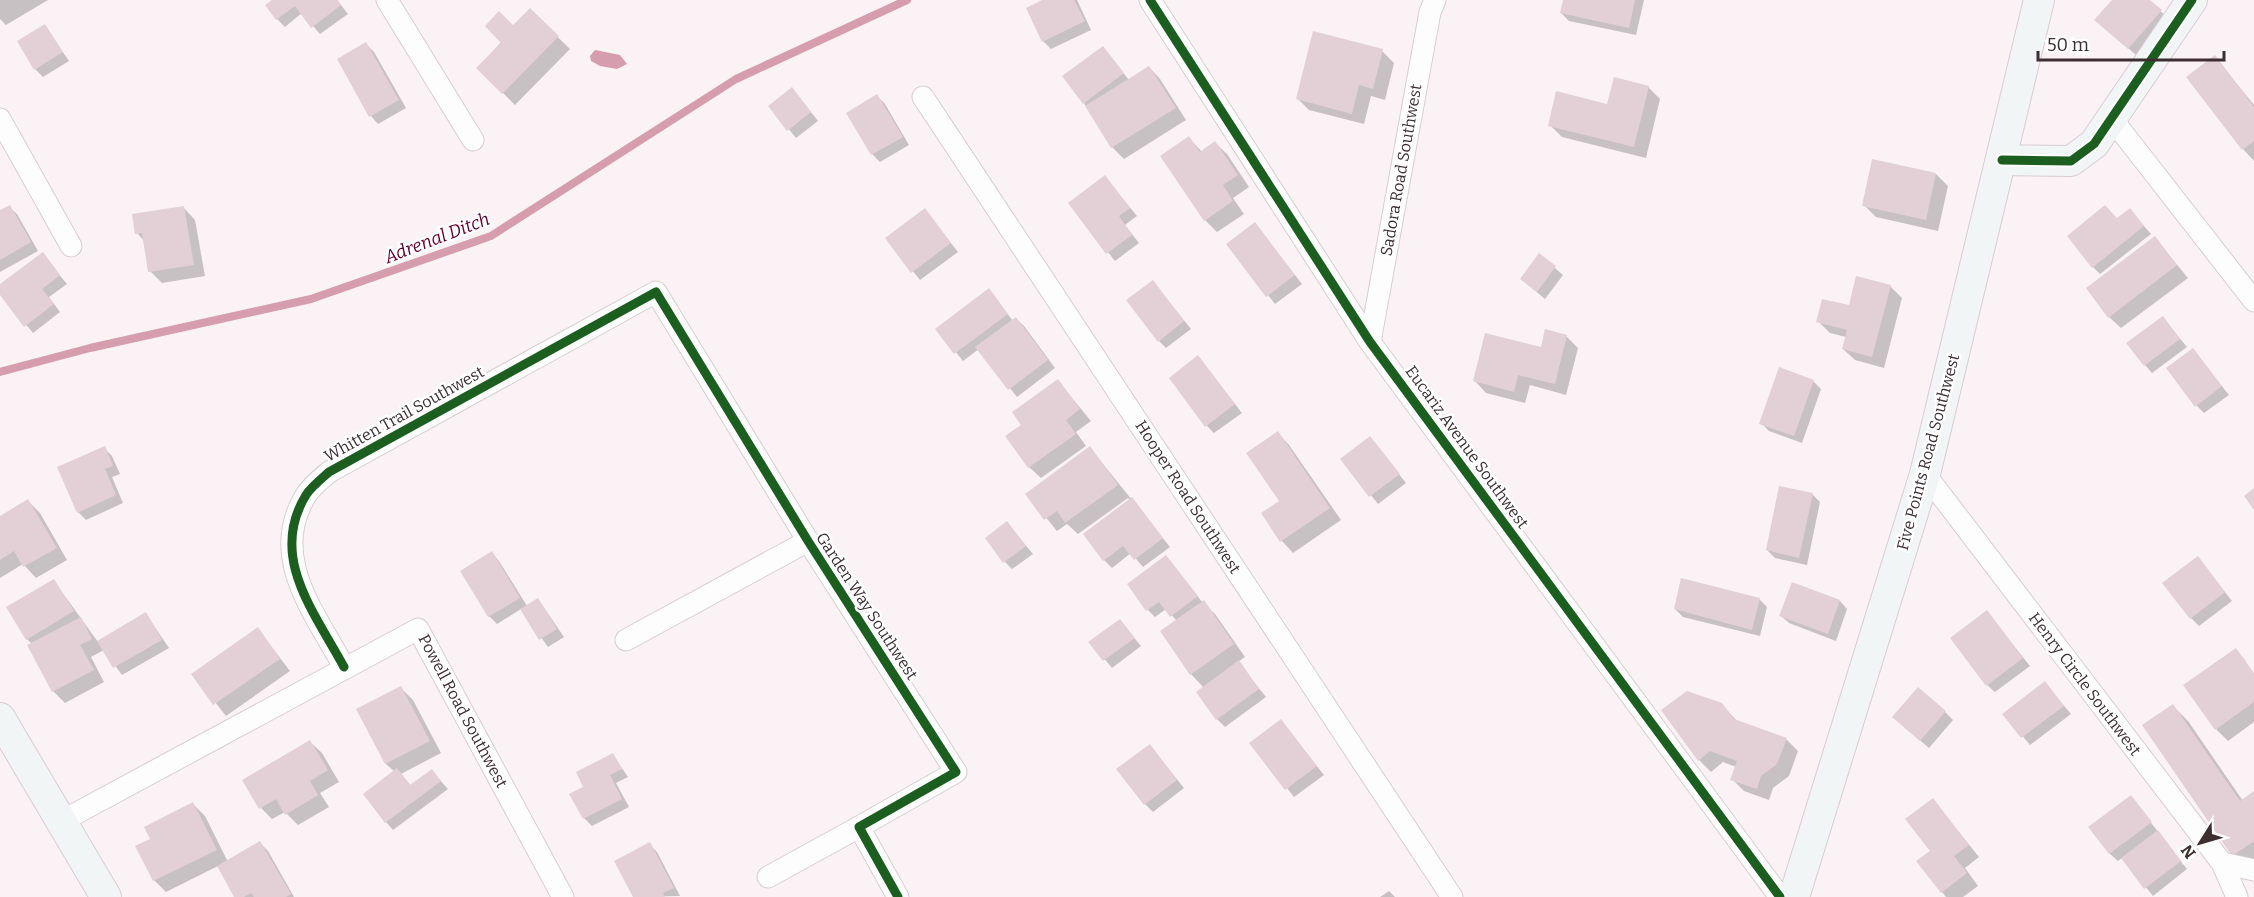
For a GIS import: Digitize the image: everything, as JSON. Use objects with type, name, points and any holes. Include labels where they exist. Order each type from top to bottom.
[{"type":"main road","name":"Five Points Road Southwest","points":[[1794,897],[1925,474],[2039,0]]},
{"type":"main road","points":[[2002,160],[2071,161],[2094,144],[2192,0]]},
{"type":"main road","points":[[0,718],[106,897]]},
{"type":"street","points":[[387,0],[473,140]]},
{"type":"street","name":"Eucariz Avenue Southwest","points":[[1150,0],[1370,342],[1780,897]]},
{"type":"street","name":"Sadora Road Southwest","points":[[1370,342],[1430,12],[1435,0]]},
{"type":"street","name":"Hooper Road Southwest","points":[[923,98],[1452,897]]},
{"type":"street","points":[[0,119],[71,246]]},
{"type":"street","points":[[2112,119],[2254,301]]},
{"type":"street","name":"Garden Way Southwest","points":[[656,292],[808,542],[956,772],[859,827]]},
{"type":"street","name":"Whitten Trail Southwest","points":[[344,667],[295,577],[290,546],[295,519],[306,494],[329,472],[656,292]]},
{"type":"street","name":"Henry Circle Southwest","points":[[1925,474],[2222,864],[2237,897]]},
{"type":"street","points":[[626,640],[808,542]]},
{"type":"street","name":"Powell Road Southwest","points":[[62,822],[344,667],[418,629],[563,897]]},
{"type":"street","points":[[768,877],[859,827],[898,897]]},
{"type":"street","points":[[2222,864],[2254,870]]},
{"type":"shaded area","points":[[595,50],[620,55],[627,64],[617,69],[600,66],[591,61],[590,56]]},
{"type":"building","points":[[272,0],[337,0],[341,5],[311,28],[295,6],[276,20],[265,5]]},
{"type":"building","points":[[1042,0],[1074,0],[1085,21],[1042,42],[1026,8]]},
{"type":"building","points":[[1563,0],[1635,0],[1629,28],[1560,13]]},
{"type":"building","points":[[2112,0],[2150,0],[2162,10],[2128,49],[2094,20]]},
{"type":"building","points":[[530,8],[559,36],[502,94],[476,68],[501,43],[485,26],[499,11],[513,25]]},
{"type":"building","points":[[45,24],[63,52],[34,70],[17,41]]},
{"type":"building","points":[[1313,31],[1383,49],[1373,89],[1359,85],[1352,114],[1296,99]]},
{"type":"building","points":[[366,42],[399,100],[369,117],[337,59]]},
{"type":"building","points":[[1103,46],[1124,73],[1083,104],[1062,76]]},
{"type":"building","points":[[2215,55],[2254,107],[2254,141],[2242,150],[2186,77]]},
{"type":"building","points":[[1149,66],[1176,108],[1111,148],[1085,106]]},
{"type":"building","points":[[1614,77],[1649,86],[1634,147],[1548,126],[1556,91],[1607,104]]},
{"type":"building","points":[[792,87],[811,112],[787,131],[768,106]]},
{"type":"building","points":[[877,94],[903,137],[871,155],[846,113]]},
{"type":"building","points":[[1189,136],[1200,152],[1215,141],[1238,175],[1223,185],[1233,201],[1204,221],[1160,156]]},
{"type":"building","points":[[1872,159],[1936,173],[1926,220],[1862,206]]},
{"type":"building","points":[[1105,175],[1130,208],[1119,216],[1132,235],[1106,254],[1068,203]]},
{"type":"building","points":[[10,205],[31,242],[0,260],[0,210]]},
{"type":"building","points":[[2105,205],[2117,218],[2130,208],[2144,226],[2092,268],[2067,236]]},
{"type":"building","points":[[184,206],[194,265],[148,272],[142,233],[135,234],[132,214]]},
{"type":"building","points":[[925,208],[951,243],[911,273],[885,238]]},
{"type":"building","points":[[1255,222],[1295,275],[1266,297],[1226,244]]},
{"type":"building","points":[[2155,236],[2177,265],[2108,318],[2086,288]]},
{"type":"building","points":[[43,252],[60,275],[42,289],[54,304],[24,327],[0,295],[0,284]]},
{"type":"building","points":[[1539,253],[1556,266],[1537,292],[1520,279]]},
{"type":"building","points":[[1856,276],[1891,285],[1872,357],[1842,349],[1847,330],[1816,322],[1822,299],[1849,305]]},
{"type":"building","points":[[1153,280],[1184,321],[1158,342],[1126,300]]},
{"type":"building","points":[[989,288],[1008,314],[954,354],[935,329]]},
{"type":"building","points":[[2163,316],[2180,339],[2144,366],[2126,343]]},
{"type":"building","points":[[1016,317],[1048,360],[1008,390],[975,347]]},
{"type":"building","points":[[1545,329],[1567,335],[1555,384],[1518,375],[1514,392],[1473,381],[1485,333],[1541,347]]},
{"type":"building","points":[[2193,348],[2222,386],[2195,407],[2166,368]]},
{"type":"building","points":[[1198,355],[1235,404],[1205,427],[1169,378]]},
{"type":"building","points":[[1779,367],[1814,380],[1794,436],[1759,424]]},
{"type":"building","points":[[1058,379],[1080,409],[1066,420],[1076,434],[1028,468],[1005,436],[1021,425],[1012,412]]},
{"type":"building","points":[[1278,431],[1330,508],[1280,542],[1261,513],[1279,501],[1246,453]]},
{"type":"building","points":[[1370,436],[1400,474],[1369,497],[1340,459]]},
{"type":"building","points":[[105,446],[113,466],[105,469],[116,495],[77,513],[57,467]]},
{"type":"building","points":[[1090,446],[1118,485],[1065,523],[1057,511],[1044,520],[1025,494]]},
{"type":"building","points":[[1779,486],[1813,493],[1799,558],[1766,550]]},
{"type":"building","points":[[2254,488],[2254,510],[2244,496]]},
{"type":"building","points":[[1132,497],[1163,538],[1134,560],[1123,546],[1103,561],[1083,534]]},
{"type":"building","points":[[28,499],[57,548],[23,567],[14,551],[0,560],[0,516]]},
{"type":"building","points":[[1007,521],[1026,546],[1003,563],[985,538]]},
{"type":"building","points":[[492,551],[520,598],[488,617],[460,571]]},
{"type":"building","points":[[1166,555],[1198,596],[1170,617],[1159,602],[1146,611],[1127,584]]},
{"type":"building","points":[[2198,556],[2225,592],[2190,619],[2162,583]]},
{"type":"building","points":[[1681,578],[1760,598],[1752,630],[1674,609]]},
{"type":"building","points":[[54,579],[74,611],[26,640],[6,607]]},
{"type":"building","points":[[1792,582],[1840,600],[1828,634],[1779,616]]},
{"type":"building","points":[[538,598],[557,629],[539,640],[520,609]]},
{"type":"building","points":[[1204,600],[1234,644],[1190,675],[1160,631]]},
{"type":"building","points":[[1987,610],[2023,658],[1986,686],[1950,638]]},
{"type":"building","points":[[146,612],[162,640],[113,668],[97,641]]},
{"type":"building","points":[[81,617],[92,639],[80,645],[94,670],[52,692],[27,645]]},
{"type":"building","points":[[1120,619],[1135,638],[1103,661],[1088,642]]},
{"type":"building","points":[[258,627],[280,659],[213,705],[191,674]]},
{"type":"building","points":[[2236,648],[2254,673],[2254,702],[2215,730],[2183,685]]},
{"type":"building","points":[[1239,660],[1259,689],[1216,720],[1196,692]]},
{"type":"building","points":[[2045,681],[2064,706],[2021,738],[2002,714]]},
{"type":"building","points":[[401,686],[430,741],[385,764],[356,709]]},
{"type":"building","points":[[1918,687],[1946,711],[1920,741],[1892,717]]},
{"type":"building","points":[[1687,691],[1722,703],[1734,719],[1787,738],[1777,764],[1761,776],[1757,789],[1730,780],[1737,761],[1710,751],[1698,761],[1661,710]]},
{"type":"building","points":[[2173,704],[2240,801],[2254,791],[2254,841],[2232,856],[2142,725]]},
{"type":"building","points":[[1281,719],[1317,766],[1285,790],[1249,743]]},
{"type":"building","points":[[310,740],[328,770],[310,781],[318,795],[285,815],[276,799],[259,809],[242,780]]},
{"type":"building","points":[[1150,744],[1177,780],[1144,805],[1116,769]]},
{"type":"building","points":[[613,753],[622,769],[610,775],[622,799],[583,819],[569,794],[583,787],[576,772]]},
{"type":"building","points":[[397,768],[410,785],[432,769],[441,781],[385,823],[363,794]]},
{"type":"building","points":[[2131,795],[2152,822],[2109,854],[2088,827]]},
{"type":"building","points":[[1933,798],[1969,845],[1954,856],[1967,873],[1941,893],[1916,861],[1930,851],[1905,819]]},
{"type":"building","points":[[193,802],[217,850],[153,881],[135,846],[150,839],[144,827]]},
{"type":"building","points":[[2158,830],[2181,861],[2144,889],[2121,858]]},
{"type":"building","points":[[260,841],[291,894],[286,897],[254,897],[251,893],[244,897],[234,897],[217,866]]},
{"type":"building","points":[[650,842],[674,888],[663,893],[665,897],[633,897],[614,861]]},
{"type":"waterway","name":"Adrenal Ditch","points":[[0,372],[90,348],[311,299],[491,236],[736,79],[907,0]]},
{"type":"cycle path","points":[[1150,0],[1370,342],[1780,897]]},
{"type":"cycle path","points":[[2002,160],[2071,161],[2094,144],[2192,0]]},
{"type":"cycle path","points":[[344,667],[309,605],[294,562],[292,540],[296,518],[306,495],[329,472],[656,292],[808,541],[956,772],[859,827],[898,897]]}]
